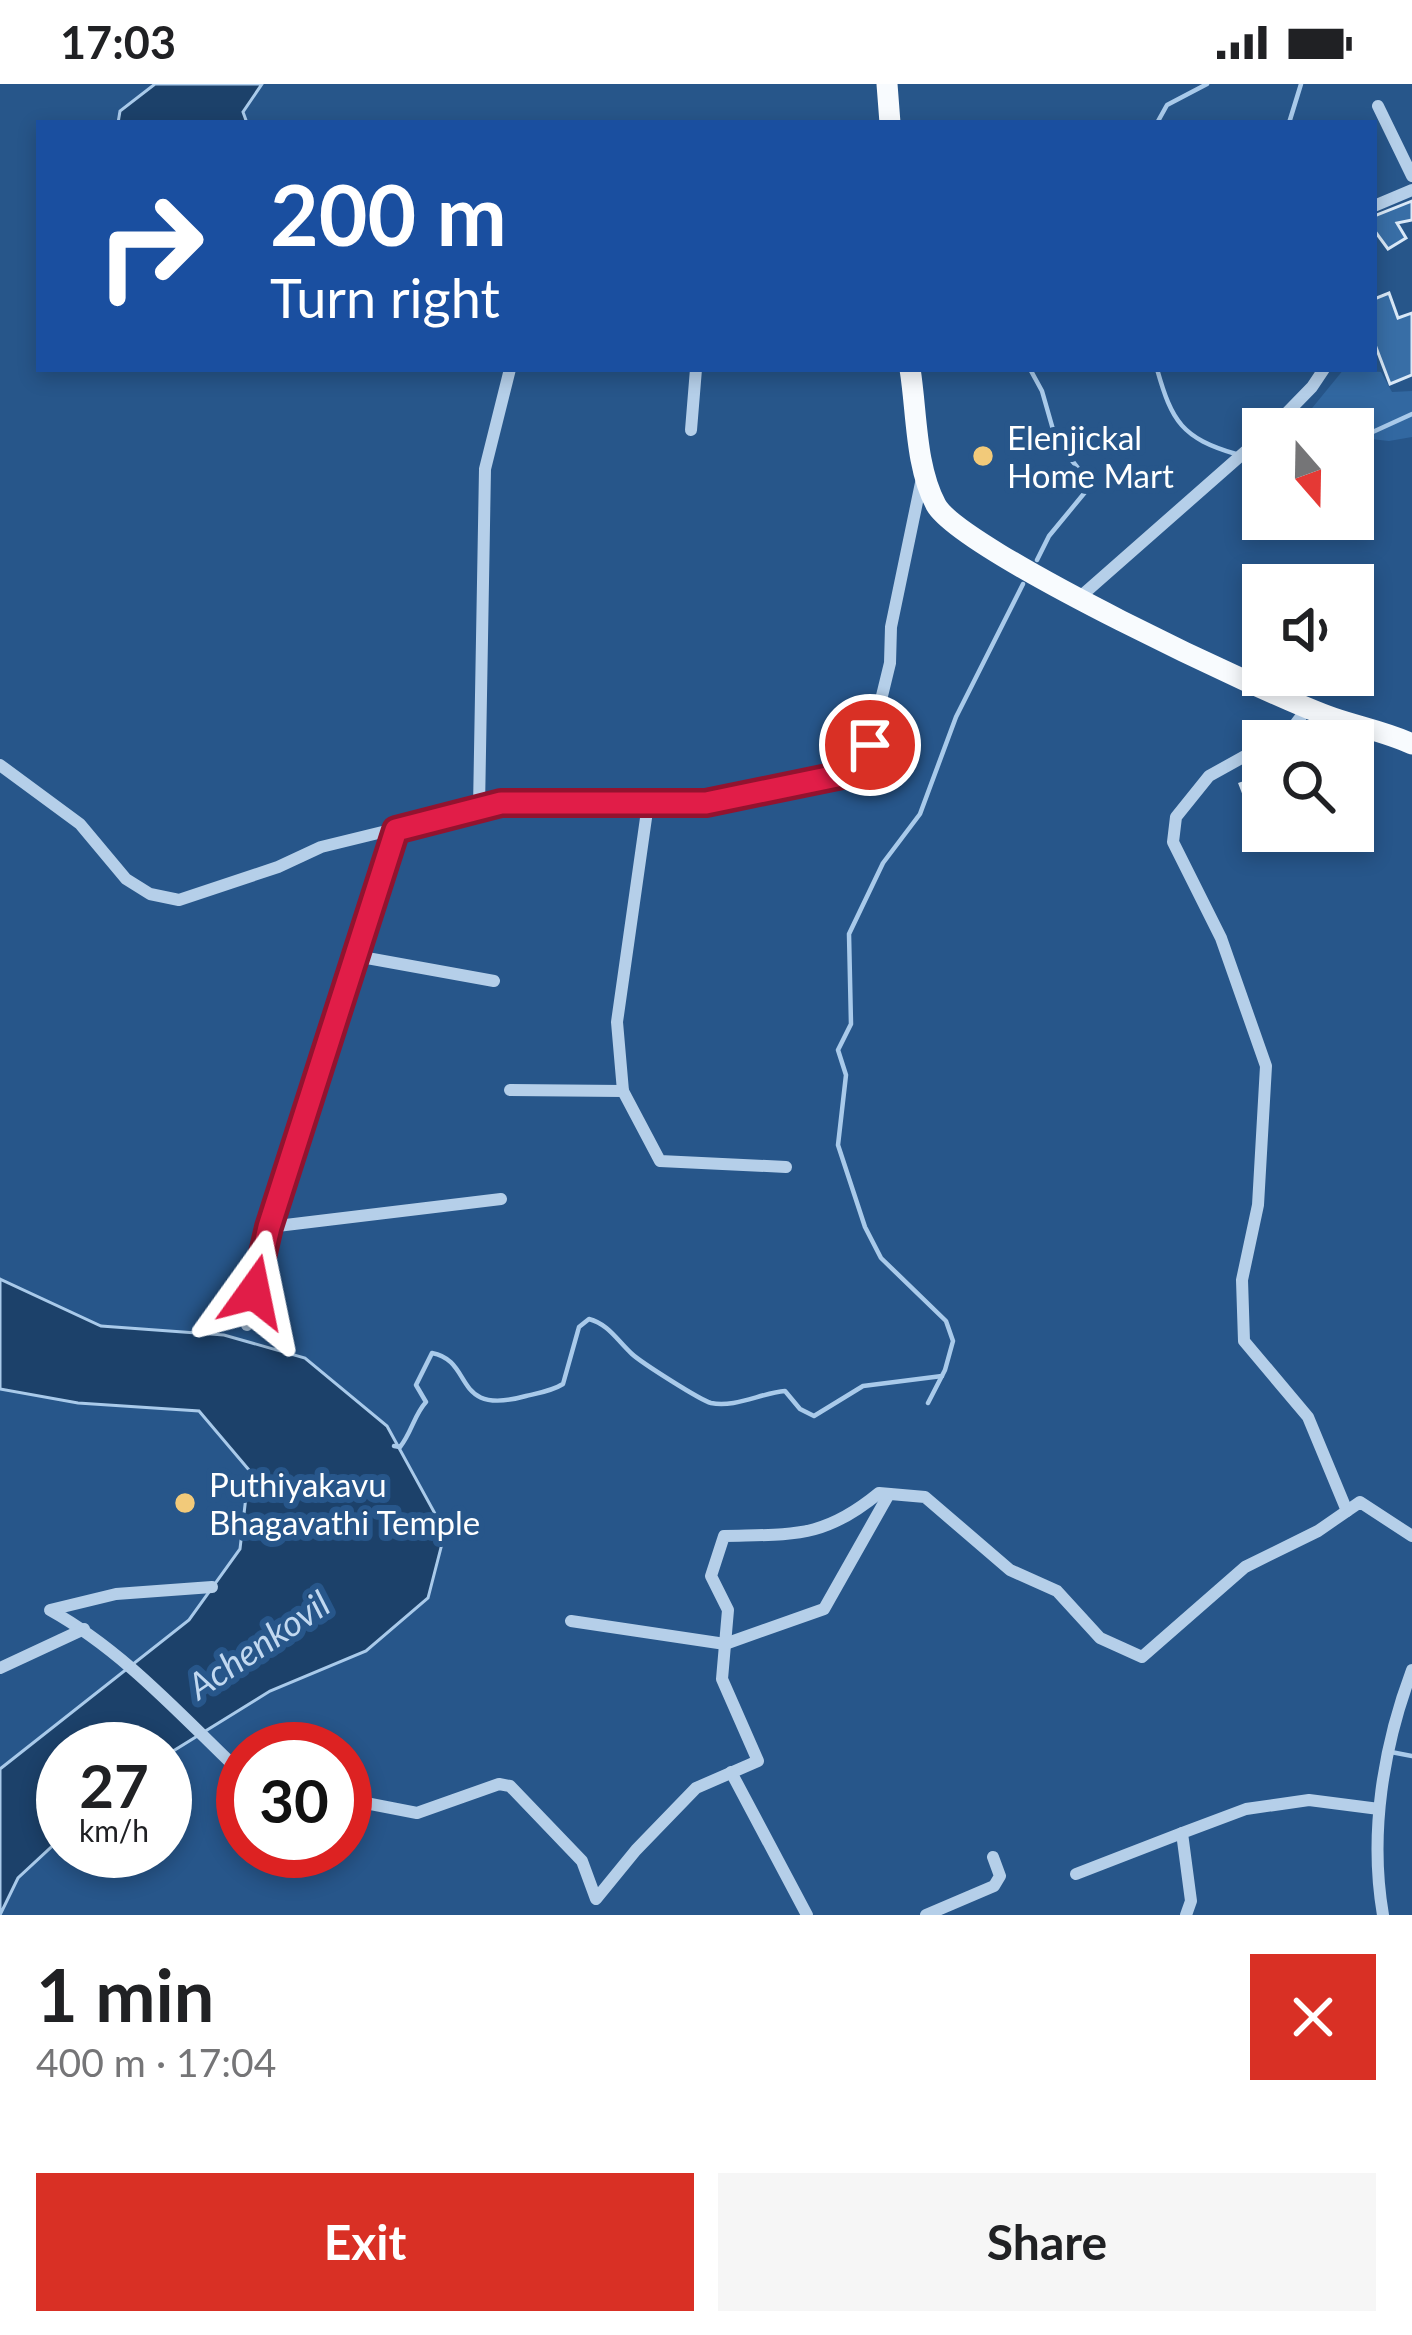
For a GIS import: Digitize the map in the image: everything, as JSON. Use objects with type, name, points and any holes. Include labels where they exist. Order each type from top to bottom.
[{"type":"main road","points":[[887,84],[890,120]]},
{"type":"main road","points":[[910,372],[922,458],[937,507],[1013,564],[1245,680],[1412,744]]},
{"type":"street","points":[[1378,106],[1412,176]]},
{"type":"street","points":[[1377,205],[1412,190]]},
{"type":"street","points":[[479,808],[485,469],[509,372]]},
{"type":"street","points":[[691,430],[696,372]]},
{"type":"street","points":[[1291,408],[1322,372]]},
{"type":"street","points":[[1080,597],[1242,454]]},
{"type":"street","points":[[0,765],[80,824],[126,879],[151,894],[179,901],[278,867],[320,847],[501,803],[706,803],[842,775],[870,745],[890,663],[891,627],[922,458]]},
{"type":"street","points":[[1298,720],[1307,706]]},
{"type":"street","points":[[1242,758],[1209,776],[1176,817],[1173,842],[1221,938],[1266,1066],[1258,1205],[1242,1280],[1244,1341],[1309,1417],[1347,1511]]},
{"type":"street","points":[[648,804],[617,1022],[623,1091],[660,1161],[786,1167]]},
{"type":"street","points":[[247,1325],[269,1227],[396,830]]},
{"type":"street","points":[[356,956],[494,981]]},
{"type":"street","points":[[510,1090],[623,1091]]},
{"type":"street","points":[[269,1227],[501,1199]]},
{"type":"street","points":[[596,1899],[696,1788],[758,1761],[722,1679],[728,1610],[712,1576],[724,1536],[806,1533],[845,1520],[879,1493],[925,1498],[1010,1570],[1057,1591],[1100,1638],[1142,1657],[1245,1567],[1318,1531],[1360,1502],[1412,1536]]},
{"type":"street","points":[[571,1621],[725,1644],[824,1609],[889,1494]]},
{"type":"street","points":[[212,1587],[116,1594],[50,1610],[84,1629],[132,1668],[216,1746]]},
{"type":"street","points":[[0,1668],[84,1629]]},
{"type":"street","points":[[1383,1915],[1377,1883],[1378,1809],[1412,1670]]},
{"type":"street","points":[[731,1772],[807,1915]]},
{"type":"street","points":[[372,1804],[417,1813],[499,1784],[511,1786],[582,1861],[602,1915]]},
{"type":"street","points":[[1076,1874],[1246,1809],[1309,1800],[1378,1809]]},
{"type":"street","points":[[1182,1833],[1191,1901],[1186,1915]]},
{"type":"street","points":[[926,1915],[994,1886],[1000,1876],[993,1857]]},
{"type":"shaded area","points":[[1342,372],[1381,372],[1392,392],[1412,391],[1412,437],[1374,439],[1374,408],[1312,408]]},
{"type":"water","points":[[155,84],[262,84],[243,112],[246,120],[118,120],[120,111]]},
{"type":"water","name":"Achenkovil","points":[[0,1279],[101,1326],[224,1335],[305,1358],[387,1426],[445,1532],[428,1598],[366,1651],[270,1691],[192,1739],[192,1722],[60,1722],[189,1620],[240,1549],[249,1470],[199,1411],[78,1403],[0,1389]]},
{"type":"water","points":[[36,1741],[36,1861],[18,1878],[0,1915],[0,1769]]},
{"type":"building","points":[[1412,201],[1412,220],[1397,223],[1406,238],[1388,249],[1377,234],[1377,215]]},
{"type":"building","points":[[1389,293],[1398,318],[1412,313],[1412,375],[1390,384],[1377,350],[1377,298]]},
{"type":"waterway","points":[[1159,120],[1167,105],[1207,84]]},
{"type":"waterway","points":[[1290,120],[1301,84]]},
{"type":"waterway","points":[[1032,372],[1056,440],[1091,485],[1049,536],[1037,560]]},
{"type":"waterway","points":[[1158,372],[1182,425],[1203,441],[1236,454]]},
{"type":"waterway","points":[[1374,431],[1412,414]]},
{"type":"waterway","points":[[928,1403],[953,1341],[946,1321],[881,1258],[865,1227],[838,1145],[846,1075],[838,1050],[851,1024],[849,934],[883,863],[920,814],[956,717],[1023,584]]},
{"type":"waterway","points":[[394,1446],[400,1447],[426,1402],[416,1385],[432,1353],[454,1366],[475,1394],[502,1401],[526,1396],[563,1384],[579,1327],[589,1319],[647,1365],[711,1403],[729,1404],[785,1391],[800,1409],[814,1416],[863,1386],[942,1376]]},
{"type":"waterway","points":[[1391,1752],[1412,1756]]},
{"type":"place","name":"Elenjickal Home Mart","points":[[983,456]]},
{"type":"place","name":"Puthiyakavu Bhagavathi Temple","points":[[185,1503]]},
{"type":"route","points":[[254,1292],[269,1227],[396,830],[501,803],[706,803],[842,775],[870,745]]}]
